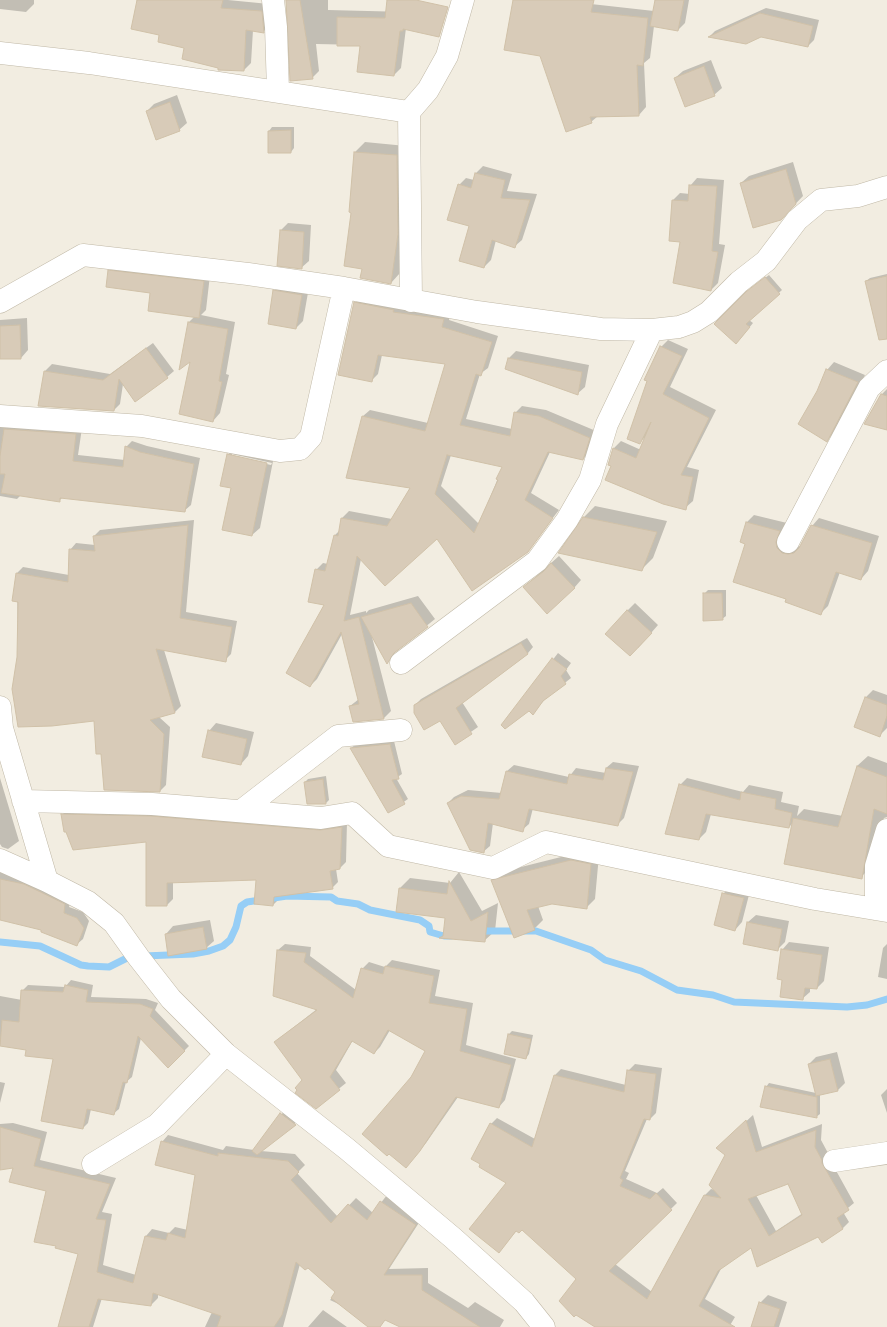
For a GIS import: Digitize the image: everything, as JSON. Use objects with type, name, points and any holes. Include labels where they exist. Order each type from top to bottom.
[{"type":"street","points":[[273,0],[276,27],[278,91]]},
{"type":"street","points":[[411,301],[409,112],[428,90],[447,56],[463,0]]},
{"type":"street","points":[[0,54],[89,63],[409,112]]},
{"type":"street","points":[[0,302],[83,255],[248,274],[344,288],[477,312],[601,329],[652,330],[679,327],[693,322],[709,312],[739,282],[766,261],[797,220],[821,200],[858,196],[887,187]]},
{"type":"street","points":[[0,416],[142,426],[280,451],[300,449],[311,437],[344,288]]},
{"type":"street","points":[[401,663],[537,561],[567,520],[590,480],[607,424],[652,330]]},
{"type":"street","points":[[788,542],[869,388],[887,371]]},
{"type":"street","points":[[0,707],[2,728],[47,881]]},
{"type":"street","points":[[241,811],[338,736],[401,730]]},
{"type":"street","points":[[23,801],[152,804],[321,818],[352,813],[388,846],[493,868],[546,842],[815,898],[881,910],[876,866],[887,830]]},
{"type":"street","points":[[0,860],[47,881],[88,902],[114,922],[145,966],[171,999],[226,1054],[347,1149],[453,1238],[524,1302],[544,1327]]},
{"type":"street","points":[[93,1164],[157,1125],[226,1054]]},
{"type":"street","points":[[834,1161],[887,1153]]},
{"type":"building","points":[[137,0],[223,0],[221,8],[262,11],[264,33],[246,30],[244,71],[218,70],[218,68],[182,59],[184,48],[158,42],[159,35],[131,29]]},
{"type":"building","points":[[286,0],[300,0],[313,79],[290,81]]},
{"type":"building","points":[[387,0],[416,0],[448,7],[439,37],[403,29],[403,31],[400,31],[394,76],[357,72],[360,46],[337,46],[337,17],[385,18]]},
{"type":"building","points":[[513,0],[594,0],[591,12],[648,18],[643,66],[637,65],[639,116],[590,117],[592,123],[566,132],[540,56],[504,50]]},
{"type":"building","points":[[655,0],[684,0],[678,31],[650,26]]},
{"type":"building","points":[[760,13],[813,26],[808,47],[761,37],[746,44],[708,37]]},
{"type":"building","points":[[704,66],[715,96],[685,107],[674,78]]},
{"type":"building","points":[[170,102],[180,131],[156,140],[146,111]]},
{"type":"building","points":[[291,130],[291,153],[268,153],[268,131]]},
{"type":"building","points":[[354,152],[397,155],[398,234],[391,284],[360,278],[362,269],[344,266],[351,213],[349,212]]},
{"type":"building","points":[[786,169],[796,204],[781,220],[753,228],[740,183]]},
{"type":"building","points":[[475,173],[505,180],[501,198],[530,200],[515,248],[492,240],[484,268],[459,261],[469,226],[447,220],[458,184],[471,188]]},
{"type":"building","points":[[689,185],[717,186],[712,251],[718,252],[711,291],[673,283],[680,242],[669,241],[672,200],[688,201]]},
{"type":"building","points":[[280,230],[304,232],[302,269],[277,266]]},
{"type":"building","points":[[108,270],[204,281],[199,318],[148,311],[150,293],[106,287]]},
{"type":"building","points":[[887,276],[887,339],[879,340],[865,281]]},
{"type":"building","points":[[765,277],[780,294],[746,324],[750,327],[736,344],[714,324],[747,291]]},
{"type":"building","points":[[273,290],[302,295],[296,329],[268,324]]},
{"type":"building","points":[[354,302],[394,310],[393,312],[444,319],[442,327],[492,342],[481,376],[476,374],[460,425],[510,436],[514,412],[539,416],[590,438],[583,460],[548,452],[525,500],[553,518],[528,552],[472,591],[437,539],[385,586],[357,556],[344,621],[359,617],[384,719],[353,722],[349,706],[359,704],[341,632],[310,687],[286,673],[324,605],[308,602],[315,569],[325,571],[334,535],[338,536],[341,518],[387,526],[410,488],[346,478],[362,416],[425,431],[445,364],[378,355],[372,382],[338,375]],"holes":[[[447,455],[502,467],[496,479],[498,480],[474,533],[435,494]]]},
{"type":"building","points":[[188,322],[228,329],[219,381],[222,382],[213,422],[179,414],[190,362],[179,370]]},
{"type":"building","points":[[20,325],[21,359],[0,359],[0,326]]},
{"type":"building","points":[[660,346],[682,356],[663,394],[709,418],[681,475],[693,477],[686,510],[663,504],[605,480],[611,466],[608,465],[613,448],[636,458],[651,422],[640,444],[627,439],[647,381],[644,380]]},
{"type":"building","points":[[146,348],[168,378],[135,402],[119,379],[114,411],[38,406],[44,371],[103,380]]},
{"type":"building","points":[[508,358],[582,372],[578,395],[505,369]]},
{"type":"building","points":[[826,369],[858,382],[827,442],[798,424],[817,391]]},
{"type":"building","points":[[881,394],[887,396],[887,430],[864,424]]},
{"type":"building","points":[[4,429],[76,434],[73,461],[123,467],[125,446],[140,452],[194,464],[185,512],[60,498],[60,502],[1,493],[5,474],[0,474],[0,456]]},
{"type":"building","points":[[227,454],[267,463],[252,536],[222,530],[231,488],[220,486]]},
{"type":"building","points":[[583,517],[657,532],[642,571],[558,553]]},
{"type":"building","points":[[746,522],[780,531],[776,542],[777,548],[782,553],[788,554],[794,553],[799,548],[811,525],[872,543],[861,580],[836,572],[821,615],[785,602],[786,599],[733,582],[745,544],[740,542]]},
{"type":"building","points":[[188,525],[180,618],[232,627],[226,662],[156,649],[175,713],[150,720],[164,734],[160,792],[104,790],[101,754],[96,754],[94,721],[52,726],[18,727],[12,689],[17,657],[18,602],[12,601],[16,573],[68,582],[69,549],[95,551],[93,536]]},
{"type":"building","points":[[551,563],[575,588],[547,614],[523,587],[544,571]]},
{"type":"building","points":[[703,593],[722,593],[723,620],[703,621]]},
{"type":"building","points":[[411,603],[428,627],[394,653],[387,664],[361,617]]},
{"type":"building","points":[[627,610],[652,633],[630,656],[605,634]]},
{"type":"building","points":[[521,643],[528,654],[456,708],[472,734],[455,745],[440,721],[424,730],[414,713],[414,705]]},
{"type":"building","points":[[552,658],[567,669],[561,676],[566,684],[543,701],[533,715],[529,711],[505,729],[501,725]]},
{"type":"building","points":[[865,697],[887,705],[887,716],[880,737],[854,727]]},
{"type":"building","points":[[208,730],[247,739],[241,765],[202,757]]},
{"type":"building","points":[[390,744],[399,779],[392,780],[405,804],[388,813],[350,748]]},
{"type":"building","points":[[857,766],[887,777],[887,814],[874,809],[862,879],[784,864],[793,818],[838,827]]},
{"type":"building","points":[[606,768],[633,772],[618,826],[529,809],[523,832],[488,823],[484,853],[470,850],[447,803],[461,796],[499,799],[506,771],[567,784],[569,774],[603,780]]},
{"type":"building","points":[[323,779],[326,804],[307,804],[304,782]]},
{"type":"building","points":[[679,784],[740,800],[741,792],[776,799],[775,809],[792,813],[789,828],[706,814],[699,840],[665,834]]},
{"type":"building","points":[[61,814],[151,816],[320,830],[342,827],[340,869],[330,871],[333,889],[274,897],[273,906],[254,904],[256,880],[167,883],[167,906],[146,906],[146,842],[73,850],[66,832],[64,832]]},
{"type":"building","points":[[571,860],[591,864],[587,909],[552,904],[527,910],[535,930],[514,938],[491,880]]},
{"type":"building","points":[[0,879],[24,884],[65,904],[64,913],[77,918],[84,928],[77,946],[41,932],[41,930],[0,920]]},
{"type":"building","points":[[449,881],[471,921],[488,912],[485,942],[439,938],[443,936],[445,918],[396,912],[399,888],[447,894]]},
{"type":"building","points":[[722,893],[744,898],[735,931],[714,925]]},
{"type":"building","points":[[747,922],[782,929],[778,951],[743,944]]},
{"type":"building","points":[[203,927],[207,949],[168,956],[165,934]]},
{"type":"building","points":[[781,949],[822,955],[817,989],[805,988],[803,1000],[780,997],[782,980],[777,979]]},
{"type":"building","points":[[277,950],[306,953],[304,962],[353,998],[361,968],[383,974],[385,966],[434,976],[429,1003],[467,1009],[460,1051],[511,1065],[499,1108],[456,1097],[420,1151],[406,1168],[389,1154],[387,1156],[362,1134],[411,1077],[425,1051],[388,1030],[374,1054],[352,1041],[330,1077],[340,1090],[316,1109],[295,1093],[297,1090],[295,1088],[302,1080],[274,1042],[317,1010],[273,996]]},
{"type":"building","points":[[65,985],[88,990],[86,1002],[140,1004],[153,1009],[150,1016],[185,1051],[168,1068],[138,1036],[127,1083],[123,1082],[114,1115],[87,1109],[83,1129],[41,1121],[53,1059],[25,1056],[26,1050],[0,1046],[2,1020],[19,1022],[21,990],[63,992]]},
{"type":"building","points":[[508,1034],[531,1039],[526,1059],[504,1054]]},
{"type":"building","points":[[830,1059],[838,1091],[816,1096],[808,1064]]},
{"type":"building","points":[[627,1070],[656,1074],[650,1120],[644,1119],[620,1178],[623,1180],[620,1186],[650,1199],[656,1193],[672,1210],[609,1271],[647,1299],[704,1195],[721,1198],[709,1185],[725,1155],[716,1148],[746,1120],[756,1152],[816,1130],[815,1147],[822,1160],[822,1163],[849,1210],[837,1218],[843,1229],[822,1243],[818,1237],[757,1267],[751,1248],[718,1271],[699,1306],[735,1327],[595,1327],[576,1315],[574,1317],[559,1301],[576,1279],[522,1230],[519,1233],[516,1231],[499,1253],[469,1229],[506,1183],[479,1167],[480,1164],[471,1159],[490,1123],[532,1147],[554,1075],[624,1092]],"holes":[[[788,1184],[802,1215],[769,1236],[748,1199]]]},
{"type":"building","points":[[765,1086],[817,1097],[817,1118],[760,1107]]},
{"type":"building","points":[[280,1113],[296,1125],[257,1155],[252,1151]]},
{"type":"building","points":[[0,1127],[41,1139],[34,1166],[110,1184],[96,1219],[106,1220],[97,1272],[133,1283],[145,1236],[166,1240],[168,1233],[185,1238],[195,1175],[155,1165],[161,1141],[218,1156],[218,1153],[288,1161],[299,1172],[291,1180],[331,1223],[348,1204],[367,1220],[380,1201],[416,1225],[384,1275],[422,1275],[422,1290],[480,1327],[400,1327],[385,1320],[380,1327],[368,1327],[331,1298],[335,1292],[308,1268],[305,1270],[296,1262],[282,1315],[274,1327],[217,1327],[221,1316],[153,1293],[151,1306],[98,1299],[89,1327],[58,1327],[78,1254],[55,1248],[56,1246],[34,1242],[46,1191],[9,1182],[13,1168],[0,1170]]},
{"type":"building","points":[[759,1302],[780,1309],[774,1327],[751,1327]]},
{"type":"waterway","points":[[0,942],[40,946],[81,965],[88,966],[109,967],[127,958],[144,956],[193,954],[209,951],[223,946],[230,940],[236,927],[241,906],[247,902],[287,896],[331,897],[337,901],[358,904],[370,910],[420,920],[429,926],[430,932],[444,936],[451,936]]},
{"type":"waterway","points":[[477,933],[484,931],[536,931],[591,950],[605,960],[641,971],[677,990],[713,995],[734,1002],[847,1007],[867,1005],[887,999]]}]
